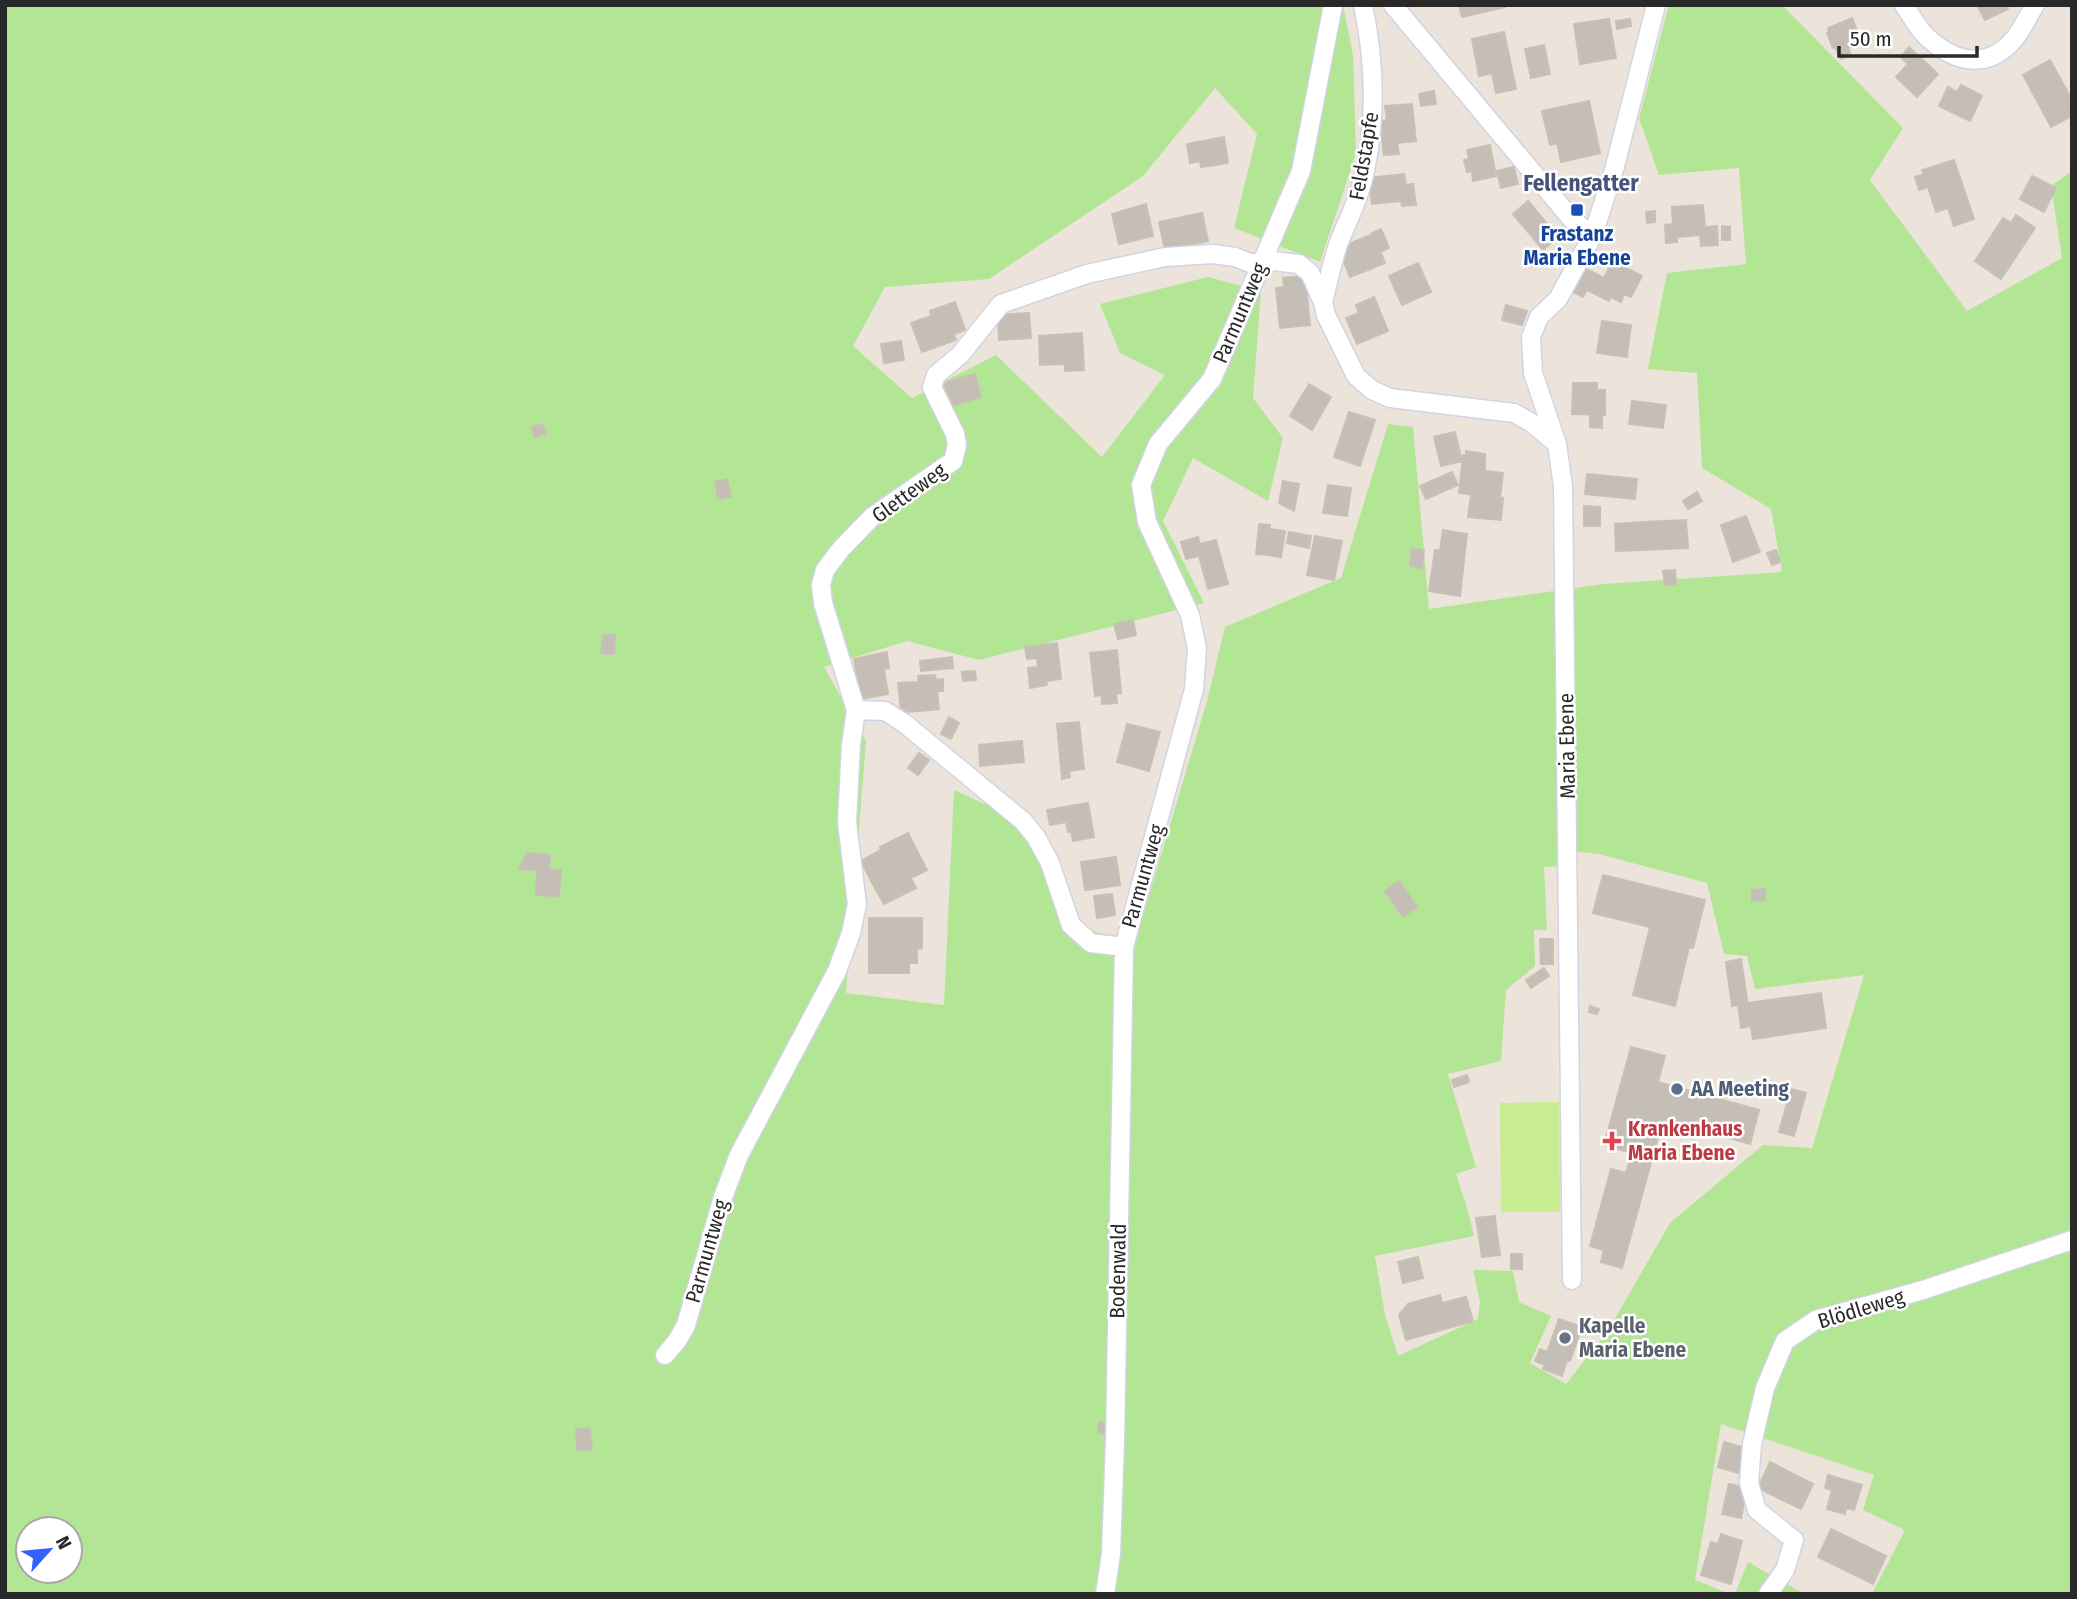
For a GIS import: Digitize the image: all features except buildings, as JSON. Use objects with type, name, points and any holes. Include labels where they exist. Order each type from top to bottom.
[{"type":"street","name":"Parmuntweg","points":[[665,1355],[686,1325],[723,1197],[739,1155],[837,971],[851,933],[858,904],[847,821],[850,745],[856,710],[885,711],[1023,821],[1037,837],[1047,855],[1071,925],[1091,943],[1124,947],[1194,689],[1197,648],[1190,615],[1147,522],[1141,485],[1158,444],[1212,379],[1301,171],[1334,5]]},
{"type":"street","name":"Feldstapfe","points":[[1323,302],[1338,245],[1353,214],[1364,175],[1371,132],[1374,89],[1371,41],[1363,5]]},
{"type":"street","points":[[1393,5],[1574,222],[1593,235]]},
{"type":"street","name":"Maria Ebene","points":[[1572,1280],[1563,486],[1557,444],[1533,373],[1531,337],[1539,317],[1558,299],[1593,235],[1614,170],[1656,5]]},
{"type":"street","points":[[1904,5],[1925,35],[1949,54],[1968,61],[1988,58],[1998,53],[2014,38],[2035,5]]},
{"type":"street","name":"Gletteweg","points":[[856,710],[823,603],[821,585],[825,570],[872,517],[953,461],[957,445],[955,434],[932,387],[936,375],[960,355],[1001,303],[1059,282],[1189,254],[1235,257],[1250,263],[1261,262]]},
{"type":"street","points":[[1261,262],[1299,264],[1310,273],[1345,356],[1356,376],[1372,390],[1390,398],[1514,412],[1557,444]]},
{"type":"street","name":"Bodenwald","points":[[1105,1594],[1111,1554],[1115,1440],[1124,947]]},
{"type":"street","name":"Blödleweg","points":[[1768,1594],[1785,1570],[1794,1540],[1757,1510],[1749,1483],[1752,1444],[1765,1388],[1785,1341],[1816,1320],[1923,1290],[2072,1240]]},
{"type":"green space","points":[[5,5],[1343,5],[1353,55],[1356,153],[1320,262],[1234,228],[1257,134],[1215,88],[1143,176],[989,279],[885,287],[853,346],[912,398],[996,355],[1102,457],[1165,375],[1120,353],[1100,304],[1208,277],[1261,291],[1253,398],[1283,438],[1268,501],[1193,458],[1163,521],[1204,603],[979,660],[907,641],[824,667],[866,741],[846,993],[944,1005],[954,790],[1045,831],[1083,928],[1135,943],[1207,701],[1225,627],[1341,578],[1388,424],[1413,427],[1429,609],[1603,584],[1782,572],[1771,509],[1702,468],[1697,373],[1648,369],[1667,273],[1746,264],[1739,168],[1659,175],[1639,118],[1669,5],[1782,5],[1903,128],[1870,180],[1967,311],[2062,258],[2051,186],[2072,171],[2072,1594],[1872,1594],[1905,1530],[1863,1510],[1874,1475],[1721,1424],[1695,1580],[1730,1594],[5,1594]],"holes":[[[1561,850],[1599,854],[1707,883],[1724,954],[1747,956],[1755,989],[1864,975],[1812,1148],[1763,1145],[1670,1223],[1609,1329],[1566,1384],[1530,1363],[1551,1316],[1519,1302],[1513,1271],[1473,1270],[1480,1302],[1478,1319],[1398,1356],[1385,1315],[1375,1256],[1474,1236],[1456,1174],[1476,1167],[1448,1074],[1501,1061],[1506,990],[1535,966],[1534,930],[1547,930],[1544,867],[1558,866]]]},
{"type":"green space","points":[[1559,1102],[1560,1212],[1501,1212],[1500,1103]]},
{"type":"green space","points":[[1748,1562],[1804,1594],[1735,1594]]},
{"type":"place","name":"Frastanz Maria Ebene","points":[[1577,210]]},
{"type":"place","name":"AA Meeting","points":[[1677,1089]]},
{"type":"place","name":"Krankenhaus Maria Ebene","points":[[1612,1141]]},
{"type":"place","name":"Kapelle Maria Ebene","points":[[1565,1338]]},
{"type":"district","name":"Fellengatter","points":[[1581,183]]}]
